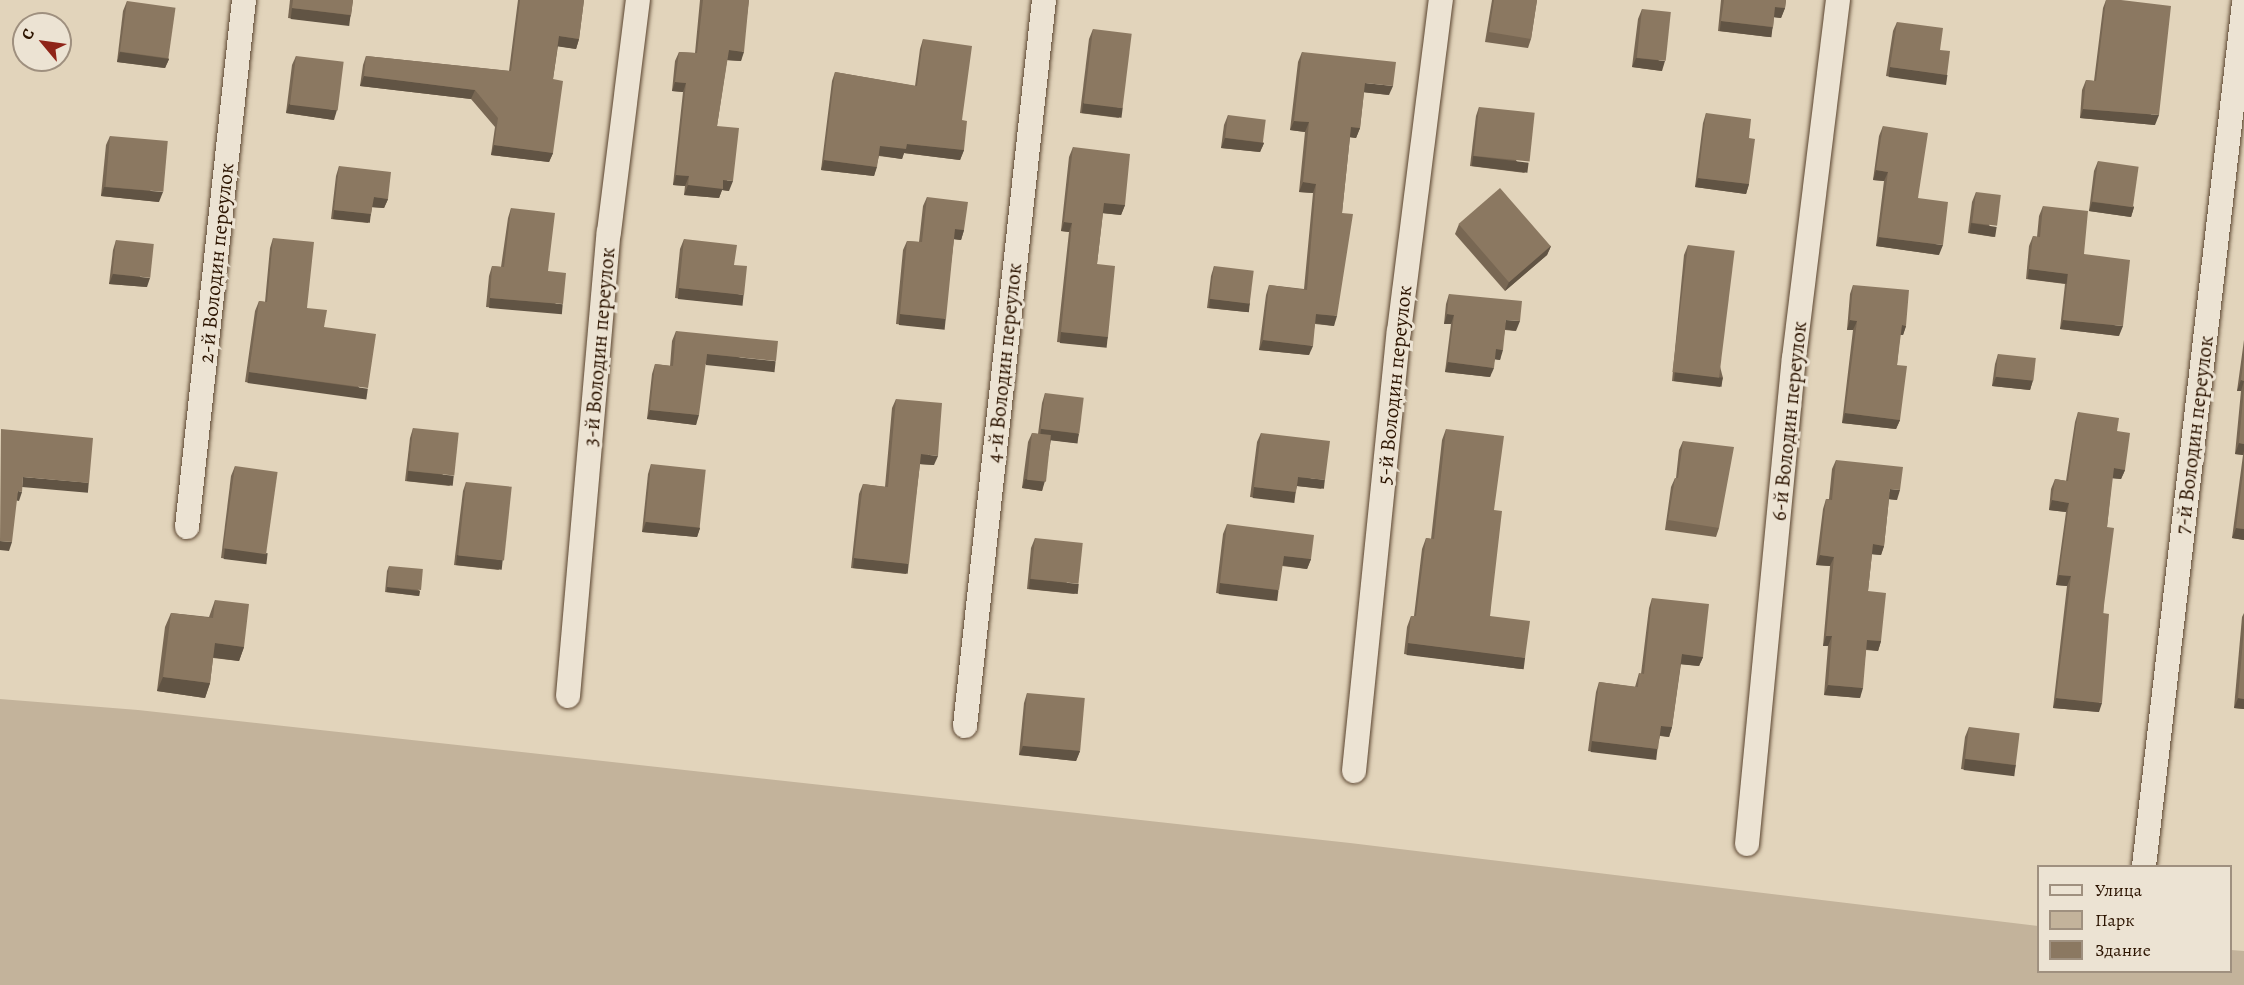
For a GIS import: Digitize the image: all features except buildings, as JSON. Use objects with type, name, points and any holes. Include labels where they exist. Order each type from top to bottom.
[{"type":"street","name":"2-й Володин переулок","points":[[187,526],[244,0]]},
{"type":"street","name":"3-й Володин переулок","points":[[568,696],[609,232],[638,0]]},
{"type":"street","name":"4-й Володин переулок","points":[[965,726],[1044,0]]},
{"type":"street","name":"5-й Володин переулок","points":[[1354,771],[1399,331],[1441,0]]},
{"type":"street","name":"6-й Володин переулок","points":[[1747,844],[1794,358],[1838,0]]},
{"type":"street","name":"7-й Володин переулок","points":[[2144,865],[2244,3]]},
{"type":"green space","points":[[0,699],[138,710],[1350,843],[2037,926],[2037,973],[2232,973],[2232,950],[2244,951],[2244,985],[0,985]]}]
